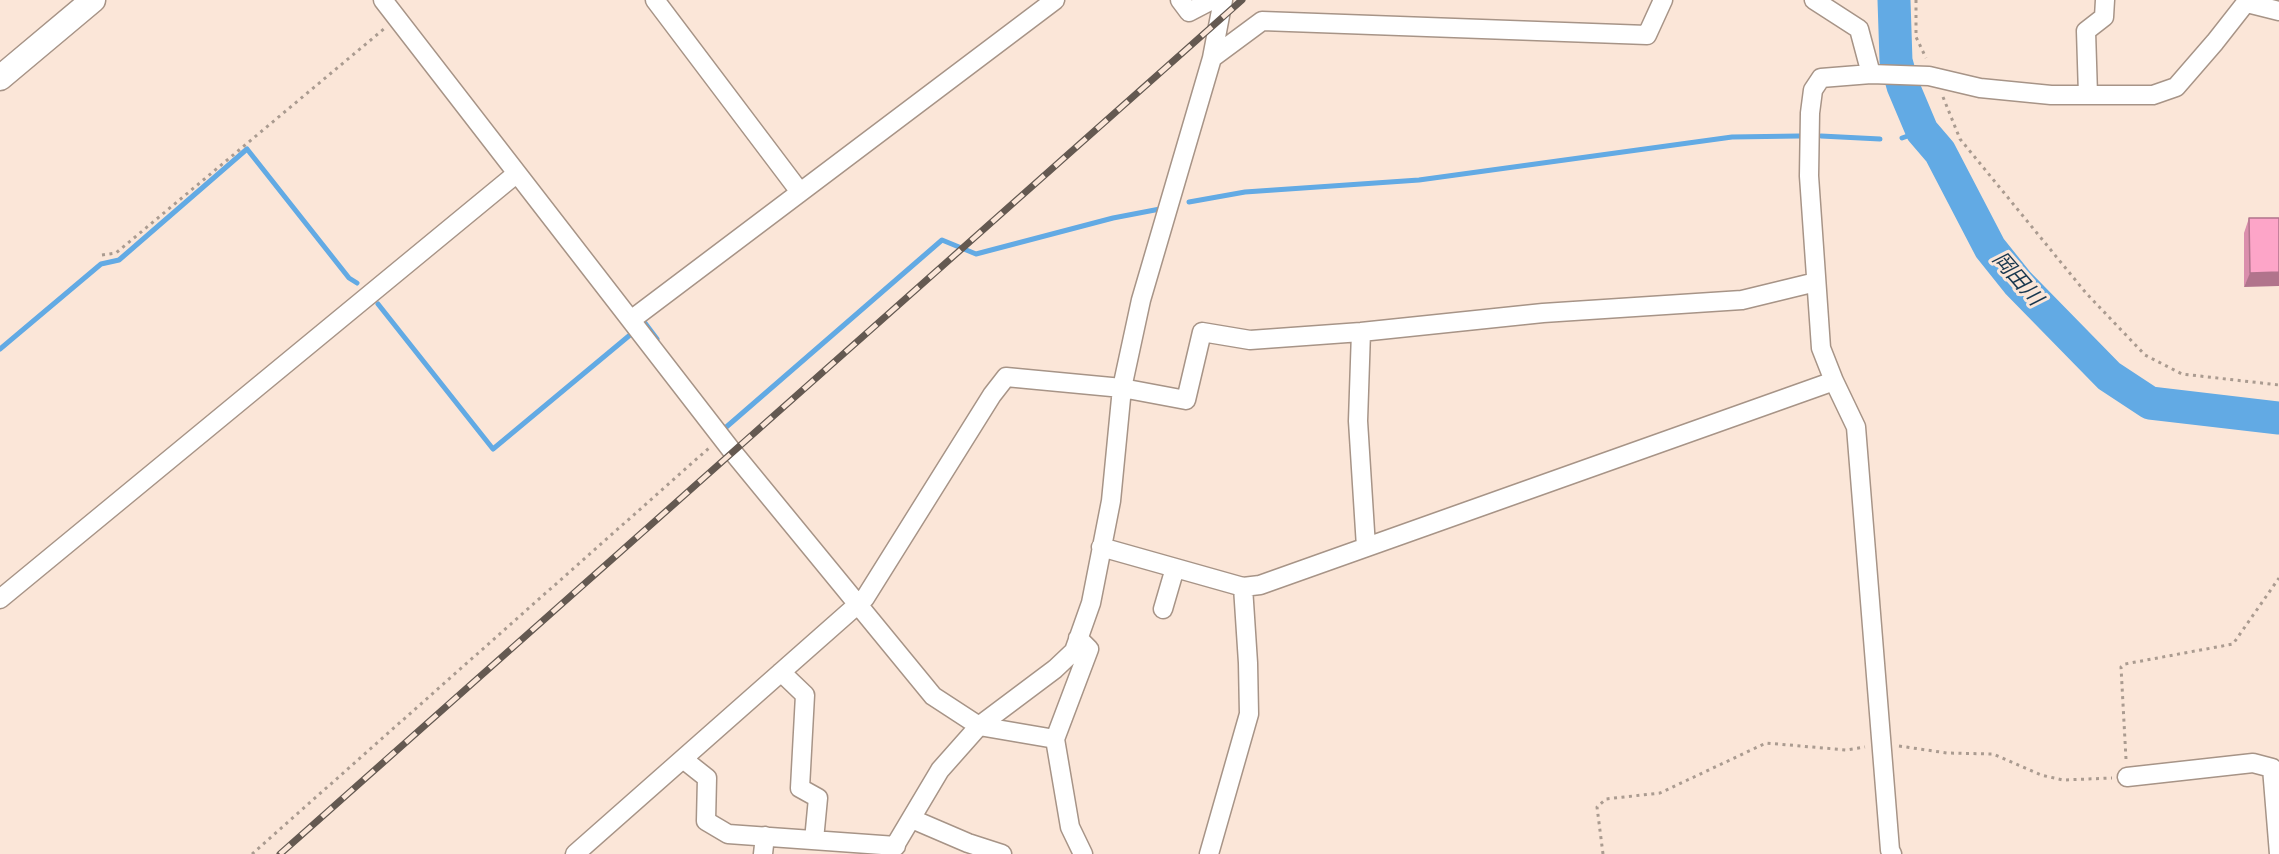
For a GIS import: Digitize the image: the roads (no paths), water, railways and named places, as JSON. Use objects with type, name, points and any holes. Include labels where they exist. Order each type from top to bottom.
[{"type":"main road","points":[[0,78],[93,0]]},
{"type":"street","points":[[383,0],[722,437],[933,696],[979,726],[1055,739]]},
{"type":"street","points":[[655,0],[800,192]]},
{"type":"street","points":[[631,320],[1055,0]]},
{"type":"street","points":[[1180,0],[1189,12],[1212,0]]},
{"type":"street","points":[[683,759],[707,778],[706,821],[728,834],[764,845],[814,840],[893,850],[940,770],[979,726],[1055,669],[1074,651],[1091,603],[1111,501],[1122,388],[1141,300],[1212,58],[1223,0]]},
{"type":"street","points":[[1212,58],[1262,21],[1647,34],[1663,0]]},
{"type":"street","points":[[1814,0],[1859,29],[1871,74]]},
{"type":"street","points":[[2088,95],[2086,31],[2104,17],[2105,0]]},
{"type":"street","points":[[1892,854],[1856,427],[1821,348],[1809,176],[1810,113],[1813,90],[1821,78],[1871,74],[1932,77],[1980,88],[2052,95],[2153,95],[2176,87],[2248,2],[2279,10]]},
{"type":"street","points":[[0,599],[516,174]]},
{"type":"street","points":[[575,854],[865,598],[986,405],[1006,377],[1122,388],[1186,400],[1202,332],[1250,340],[1361,332],[1543,313],[1742,300],[1816,282]]},
{"type":"street","points":[[1361,332],[1358,422],[1366,547]]},
{"type":"street","points":[[1101,547],[1243,587],[1260,585],[1834,381]]},
{"type":"street","points":[[1163,609],[1175,568]]},
{"type":"street","points":[[1209,854],[1249,714],[1243,587]]},
{"type":"street","points":[[1078,638],[1089,649],[1055,739],[1070,827],[1083,854]]},
{"type":"street","points":[[781,672],[805,695],[800,788],[818,798],[814,840]]},
{"type":"street","points":[[2127,777],[2253,763],[2272,768],[2278,854]]},
{"type":"street","points":[[912,819],[968,843],[1002,854]]},
{"type":"waterway","name":"岡田川","points":[[1894,0],[1896,61],[1903,86],[1922,131],[1940,152],[1990,248],[2018,283],[2109,376],[2150,403],[2279,418]]},
{"type":"waterway","points":[[1902,138],[1922,131]]},
{"type":"waterway","points":[[1189,202],[1245,192],[1419,180],[1732,137],[1799,136]]},
{"type":"waterway","points":[[1821,136],[1880,139]]},
{"type":"waterway","points":[[0,349],[101,264],[119,260],[247,149],[349,278],[357,283]]},
{"type":"waterway","points":[[721,426],[724,429],[942,240],[976,254],[1113,218],[1160,209]]},
{"type":"waterway","points":[[378,304],[493,449],[630,335]]},
{"type":"waterway","points":[[645,323],[657,339]]},
{"type":"railway","points":[[280,854],[1242,0]]}]
